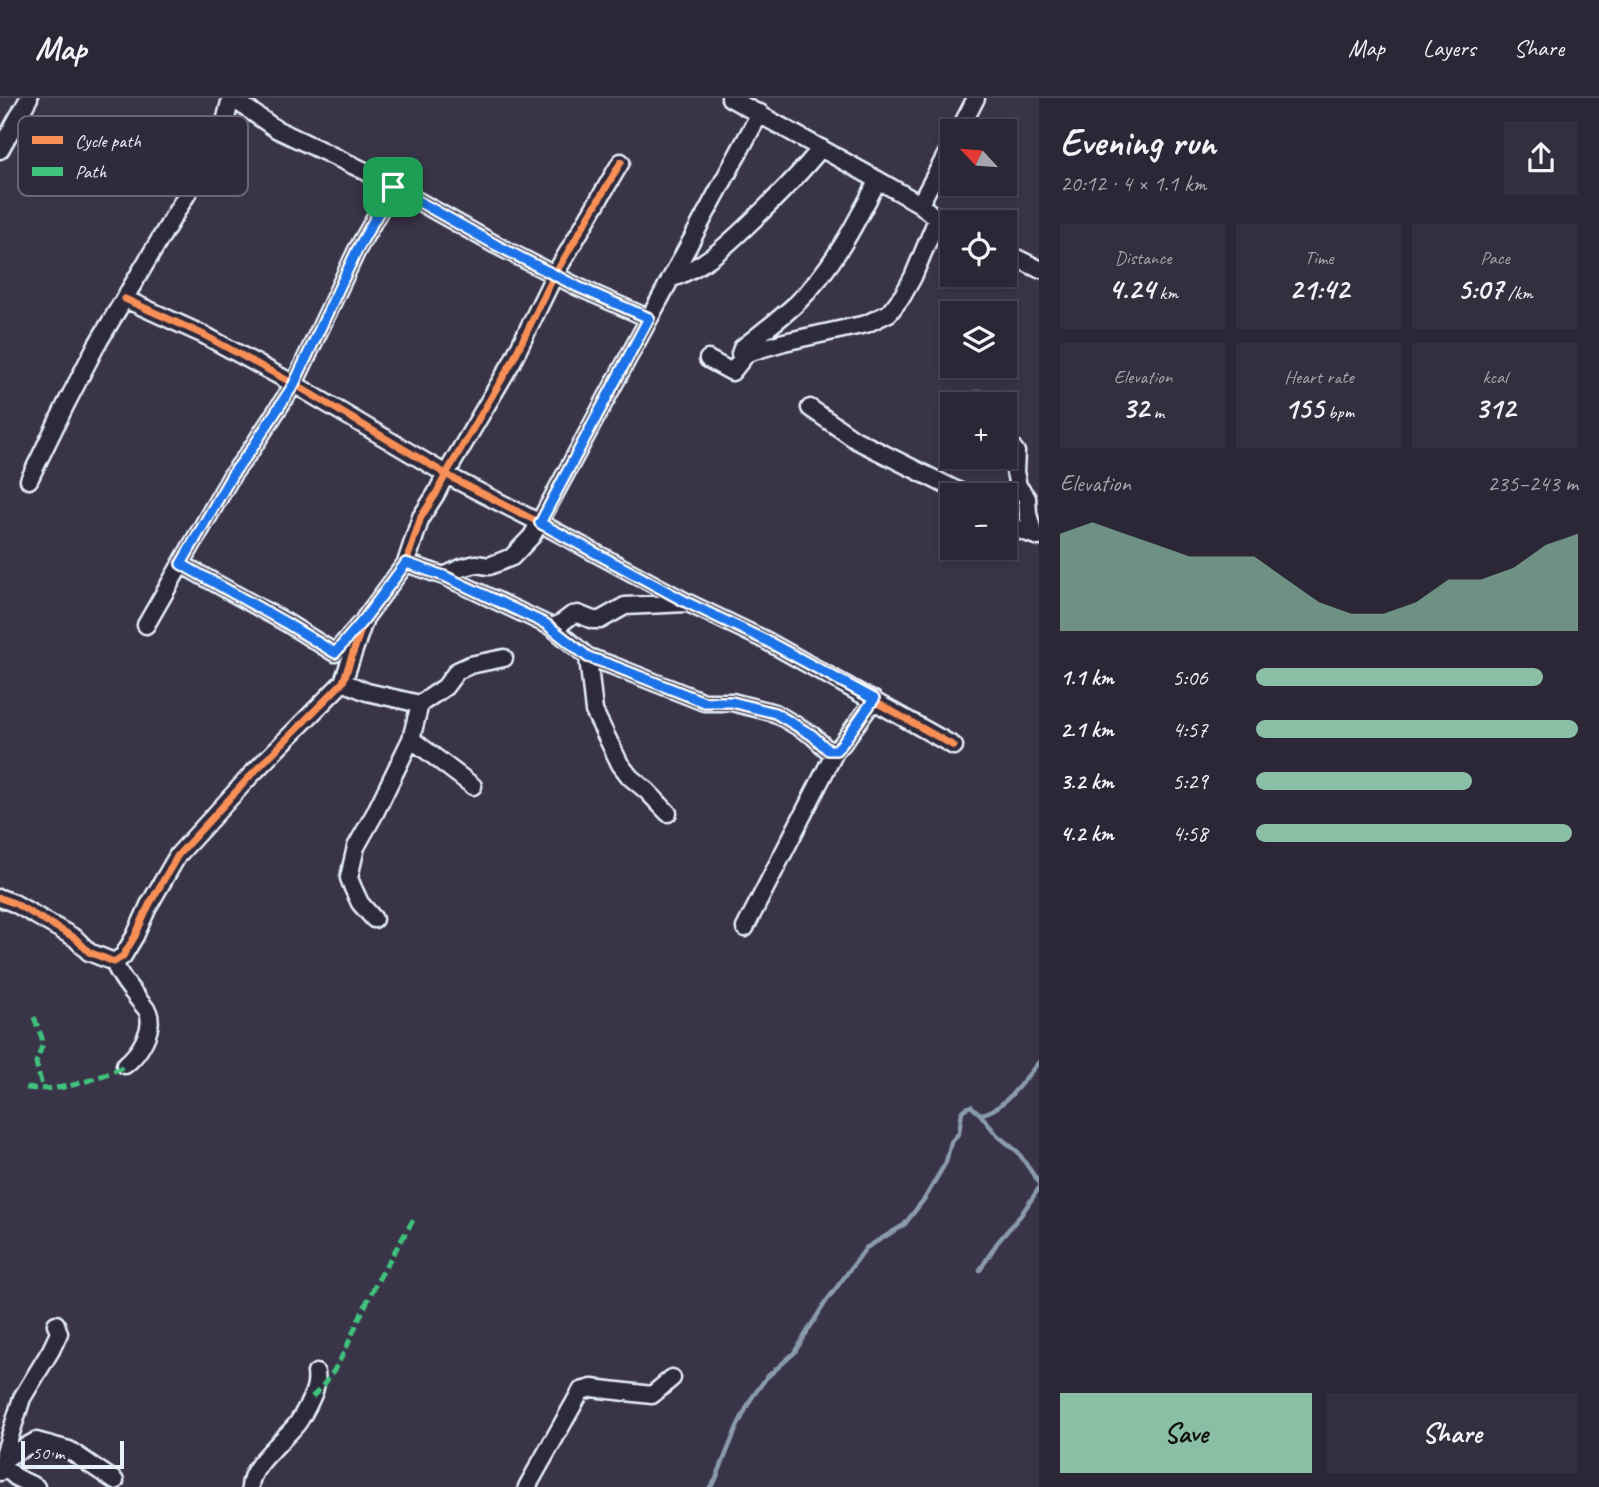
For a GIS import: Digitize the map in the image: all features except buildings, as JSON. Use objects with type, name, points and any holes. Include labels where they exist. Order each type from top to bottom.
[{"type":"street","points":[[19,116],[29,98]]},
{"type":"street","points":[[227,116],[232,98],[276,129],[367,172],[496,245],[578,287],[649,318]]},
{"type":"street","points":[[965,119],[976,98]]},
{"type":"street","points":[[737,102],[760,106],[821,148],[920,204],[940,220]]},
{"type":"street","points":[[444,576],[461,568],[476,564],[489,566],[512,557],[532,536],[760,106]]},
{"type":"street","points":[[0,150],[18,118]]},
{"type":"street","points":[[670,279],[690,271],[728,244],[788,187],[821,148]]},
{"type":"street","points":[[181,564],[335,653],[406,563],[421,517],[512,362],[555,274],[621,162]]},
{"type":"street","points":[[920,204],[940,166]]},
{"type":"street","points":[[732,372],[742,348],[797,303],[829,265],[855,226],[878,180]]},
{"type":"street","points":[[146,625],[232,475],[294,384],[357,250],[393,187]]},
{"type":"street","points":[[29,480],[96,346],[186,196]]},
{"type":"street","points":[[732,372],[747,353],[866,324],[889,313],[913,277],[937,219]]},
{"type":"street","points":[[1017,258],[1039,269]]},
{"type":"street","points":[[125,299],[204,335],[294,384],[446,474],[688,603],[765,640],[954,746]]},
{"type":"street","points":[[708,359],[732,372]]},
{"type":"street","points":[[810,408],[856,440],[942,483]]},
{"type":"street","points":[[1015,469],[1018,486],[1027,498],[1028,514],[1036,536]]},
{"type":"street","points":[[1017,528],[1036,536]]},
{"type":"street","points":[[406,563],[444,576],[552,627],[588,657],[704,702],[732,702],[775,713],[812,735],[828,750],[836,750]]},
{"type":"street","points":[[552,627],[572,615],[600,620],[625,606],[688,603]]},
{"type":"street","points":[[114,962],[123,956],[135,936],[149,905],[178,855],[252,774],[343,682],[365,618]]},
{"type":"street","points":[[588,657],[594,711],[620,764],[668,813]]},
{"type":"street","points":[[374,919],[360,903],[349,878],[356,847],[411,739],[420,704],[445,687],[457,671],[470,664],[504,658]]},
{"type":"street","points":[[343,682],[366,692],[420,704]]},
{"type":"street","points":[[745,928],[836,750],[874,699]]},
{"type":"street","points":[[411,739],[473,786]]},
{"type":"street","points":[[0,898],[14,903],[75,938],[89,953],[114,962],[118,972],[149,1013],[144,1044],[125,1065]]},
{"type":"street","points":[[3,1466],[22,1398],[59,1333],[56,1324]]},
{"type":"street","points":[[250,1487],[256,1470],[298,1423],[312,1397],[317,1381],[316,1373]]},
{"type":"street","points":[[527,1487],[580,1391],[592,1388],[652,1395],[672,1378]]},
{"type":"street","points":[[3,1466],[36,1441],[69,1450],[115,1480]]},
{"type":"street","points":[[3,1466],[17,1478],[36,1487]]},
{"type":"waterway","points":[[710,1487],[751,1399],[766,1378],[794,1353],[825,1303],[866,1248],[904,1225],[925,1198],[946,1162],[951,1142],[959,1133],[962,1111],[971,1106],[980,1114],[997,1107],[1039,1062]]},
{"type":"waterway","points":[[980,1114],[997,1135],[1018,1152],[1039,1183]]},
{"type":"waterway","points":[[980,1270],[1039,1188]]},
{"type":"marked path","points":[[34,1017],[42,1038],[36,1063],[43,1090]]},
{"type":"marked path","points":[[26,1088],[46,1089],[72,1085],[125,1065]]},
{"type":"marked path","points":[[312,1397],[338,1363],[373,1290],[413,1220]]},
{"type":"cycle path","points":[[0,898],[14,903],[75,938],[89,952],[114,962],[123,956],[178,855],[252,774],[343,682],[365,618],[406,563],[421,517],[512,362],[555,274],[621,162]]},
{"type":"cycle path","points":[[125,299],[204,335],[294,384],[456,480],[688,603],[765,640],[954,746]]},
{"type":"route","points":[[393,187],[578,287],[649,318],[540,523],[874,699],[836,750],[828,750],[812,735],[775,713],[732,702],[704,702],[588,657],[552,627],[444,576],[406,563],[335,653],[181,564],[232,475],[294,384],[357,250],[393,187]]}]
